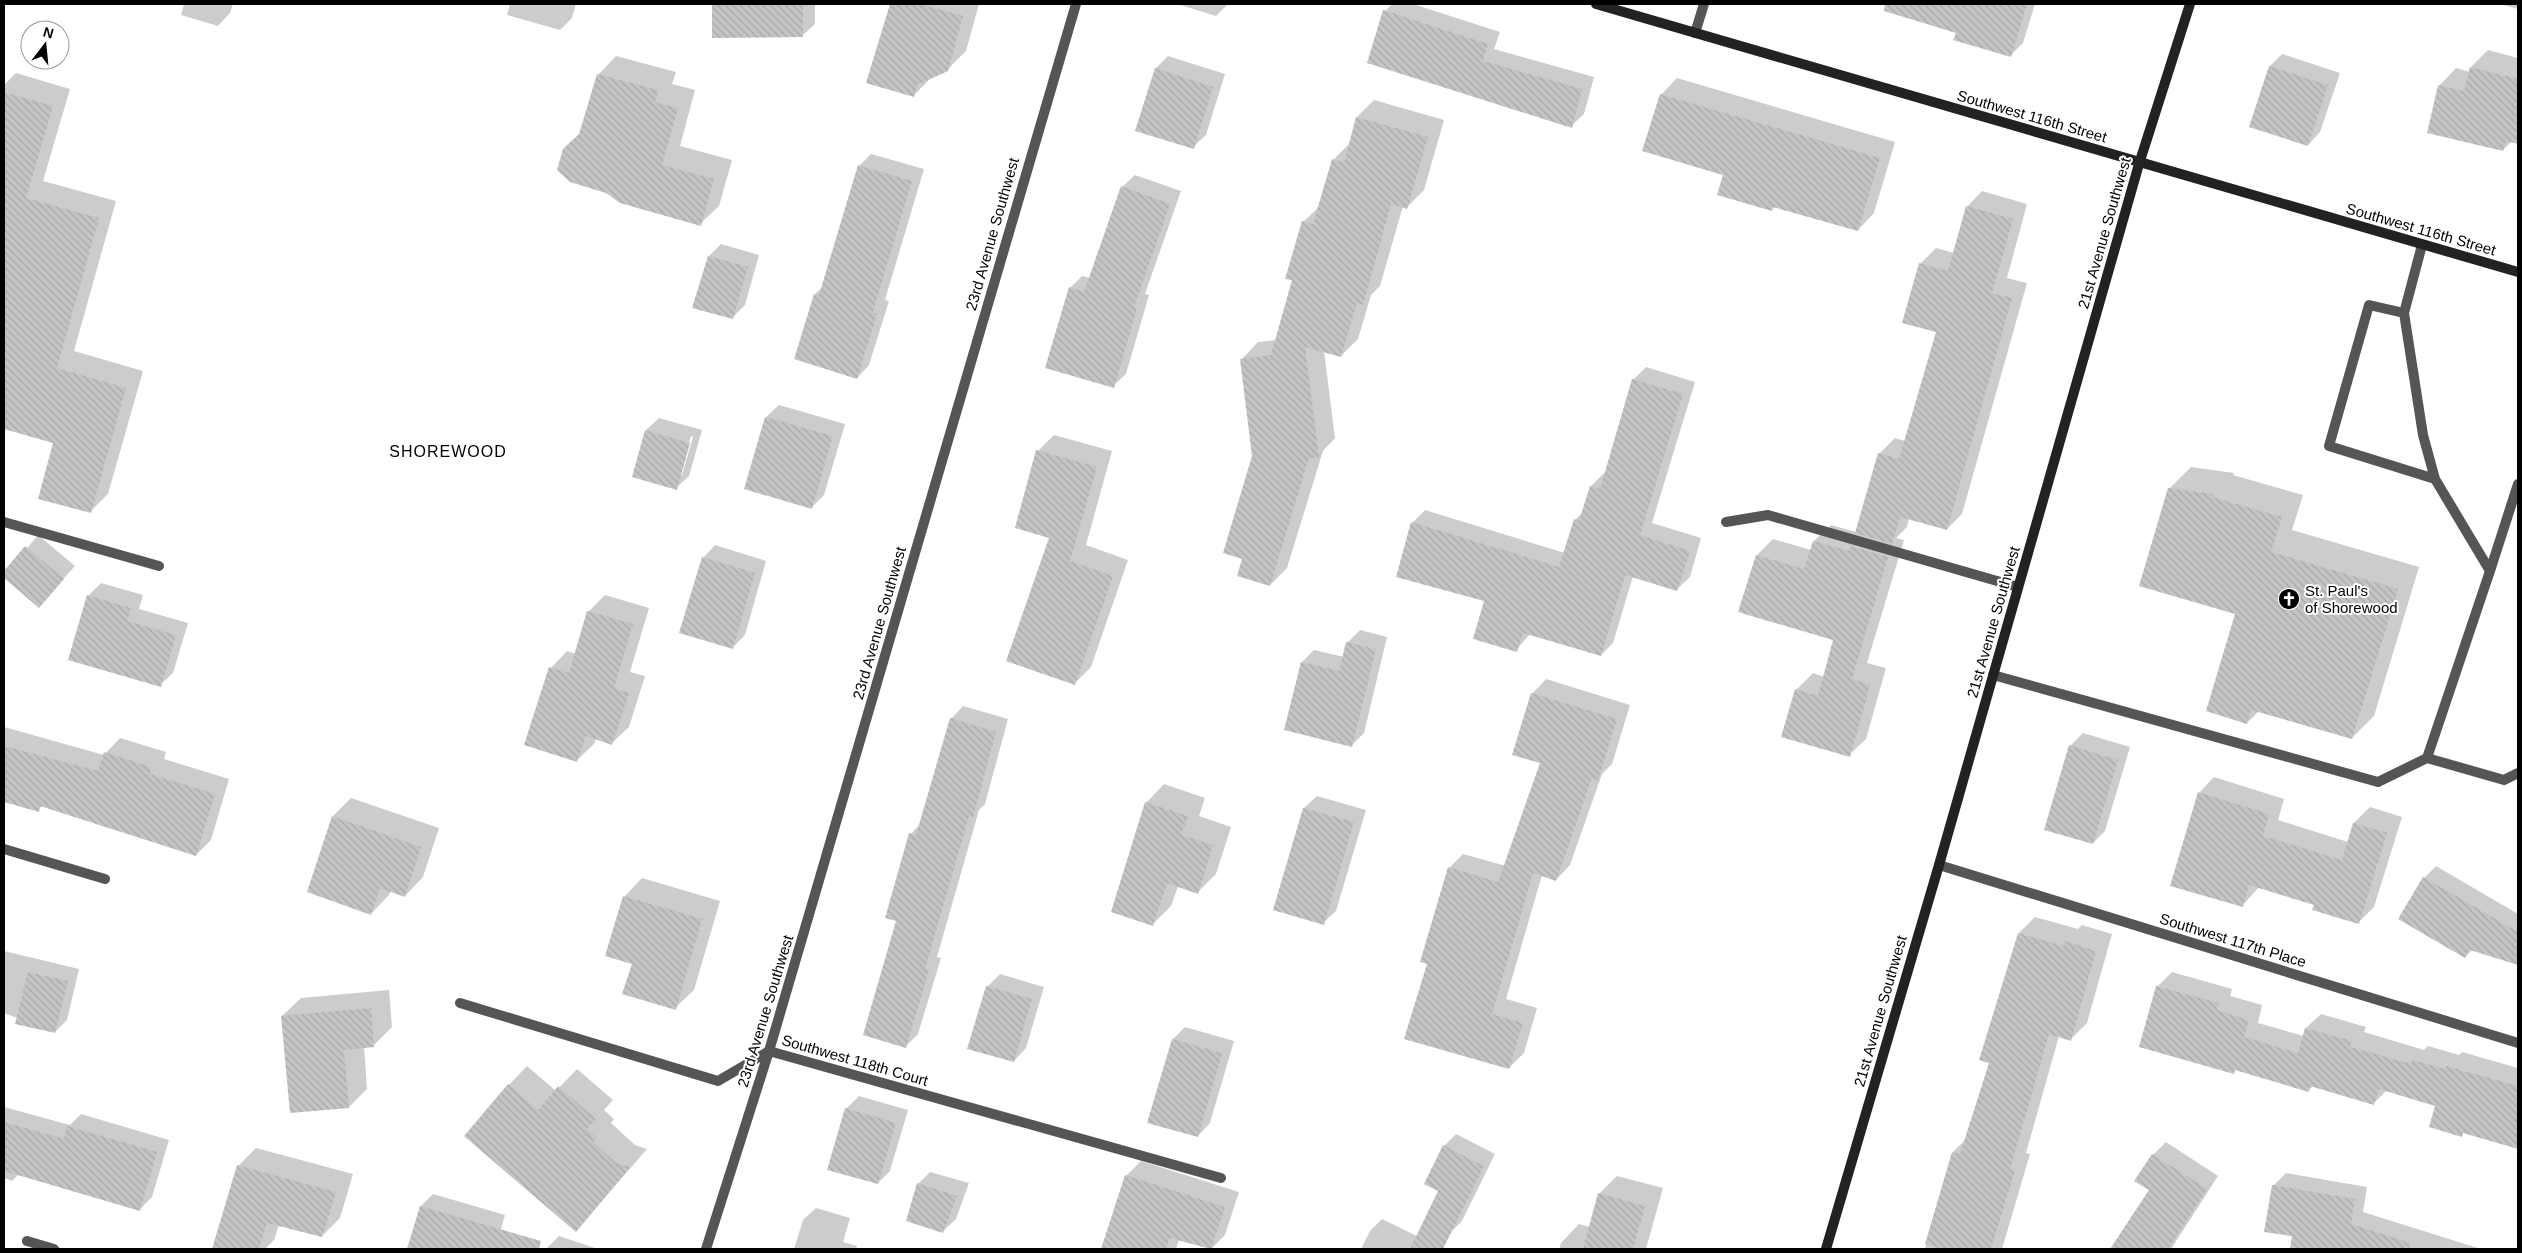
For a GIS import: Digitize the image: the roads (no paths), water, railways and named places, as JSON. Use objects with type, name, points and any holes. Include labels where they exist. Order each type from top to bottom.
[{"type":"street","name":"23rd Avenue Southwest","points":[[706,1249],[769,1051],[1076,4]]},
{"type":"street","name":"Southwest 116th Street","points":[[1596,4],[2139,164],[2518,272]]},
{"type":"street","points":[[1695,32],[1704,4]]},
{"type":"street","name":"21st Avenue Southwest","points":[[1826,1249],[1939,865],[2139,164],[2190,4]]},
{"type":"street","points":[[2422,245],[2404,313],[2423,435],[2435,479],[2490,571]]},
{"type":"street","points":[[2404,313],[2369,305],[2329,446],[2435,479]]},
{"type":"street","points":[[2427,758],[2518,484]]},
{"type":"street","points":[[1726,522],[1768,515],[2018,587]]},
{"type":"street","points":[[4,522],[159,566]]},
{"type":"street","points":[[1993,675],[2378,782],[2427,758],[2504,780],[2518,773]]},
{"type":"street","points":[[4,849],[105,879]]},
{"type":"street","name":"Southwest 117th Place","points":[[1939,865],[2518,1043]]},
{"type":"street","name":"Southwest 118th Court","points":[[460,1004],[718,1080],[769,1051],[1221,1178]]},
{"type":"street","points":[[27,1242],[54,1249]]},
{"type":"place","name":"St. Paul's of Shorewood","points":[[2289,599]]},
{"type":"district","name":"SHOREWOOD","points":[[448,451]]}]
